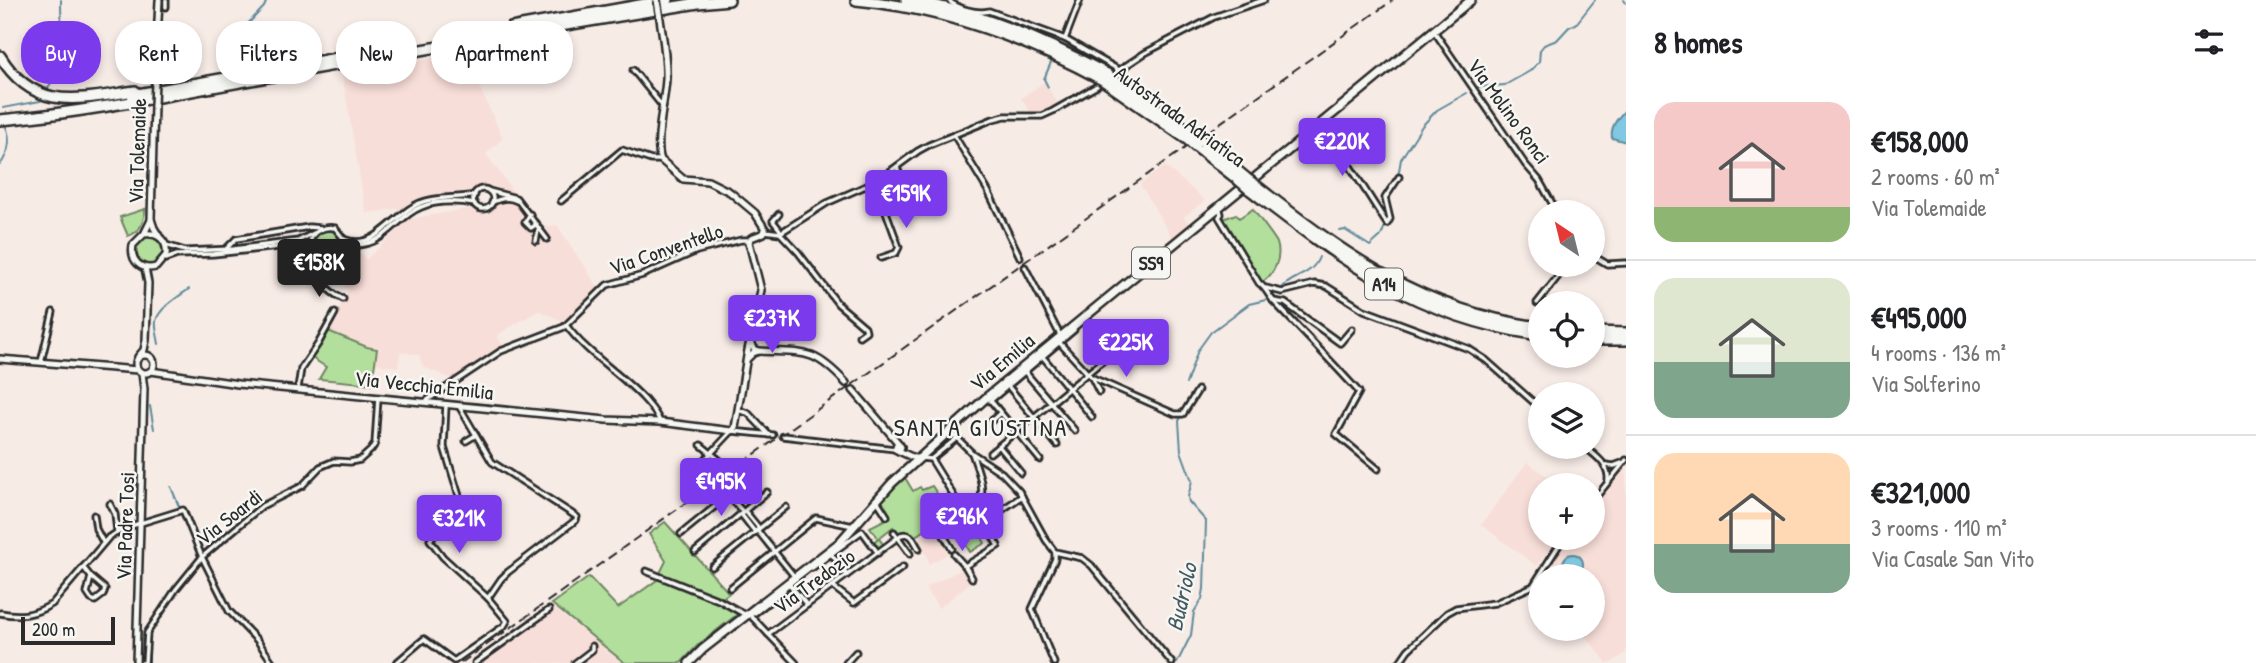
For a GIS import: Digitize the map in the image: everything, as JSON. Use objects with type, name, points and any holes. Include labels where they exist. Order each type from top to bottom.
[{"type":"highway","points":[[202,82],[668,0]]},
{"type":"highway","points":[[0,120],[151,102],[509,34],[729,0]]},
{"type":"highway","name":"Autostrada Adriatica","points":[[856,0],[945,15],[1028,43],[1108,78]]},
{"type":"highway","name":"Autostrada Adriatica","points":[[906,0],[947,8],[1071,54],[1195,140],[1316,240],[1359,270],[1448,312],[1528,333]]},
{"type":"highway","points":[[0,56],[12,73],[29,89],[54,98],[85,99],[187,84]]},
{"type":"highway","points":[[0,120],[189,84]]},
{"type":"highway","name":"Autostrada Adriatica","points":[[1248,183],[1380,274],[1427,297],[1465,311],[1528,326]]},
{"type":"highway","points":[[1605,332],[1626,333]]},
{"type":"highway","points":[[1605,340],[1626,340]]},
{"type":"main road","name":"Via Emilia","points":[[688,663],[794,576],[808,569],[847,539],[892,483],[954,435],[989,399],[1471,0]]},
{"type":"street","name":"Via Tolemaide","points":[[144,234],[151,219],[151,102],[155,82],[159,0]]},
{"type":"street","points":[[166,0],[166,7]]},
{"type":"street","points":[[657,0],[666,56],[661,100]]},
{"type":"street","points":[[948,0],[952,4],[981,13],[989,11],[1065,39],[1108,78]]},
{"type":"street","points":[[1065,39],[1080,0]]},
{"type":"street","points":[[754,351],[751,341],[761,290],[749,240],[765,231],[780,233],[827,203],[875,182],[918,151],[954,135],[1005,116],[1042,116],[1053,111],[1145,53],[1214,17],[1264,0]]},
{"type":"street","name":"Via Molino Ronci","points":[[1434,31],[1550,200]]},
{"type":"street","points":[[633,70],[661,100],[664,108],[659,137],[661,160],[683,179],[708,181],[743,201],[761,219],[765,231]]},
{"type":"street","points":[[1322,122],[1387,224],[1389,222],[1385,198],[1399,177]]},
{"type":"street","points":[[954,135],[988,191],[1020,257]]},
{"type":"street","points":[[561,201],[622,150],[661,160]]},
{"type":"street","points":[[897,167],[909,201]]},
{"type":"street","points":[[875,182],[899,247],[896,253],[881,258]]},
{"type":"street","points":[[225,249],[236,239],[309,227],[335,228],[343,238],[355,242],[373,238],[407,210],[430,200],[461,198],[475,195],[481,190],[514,196],[547,239]]},
{"type":"street","points":[[164,260],[177,255],[289,246],[327,255],[374,241],[408,214],[423,206],[460,201],[483,209],[489,207],[493,196],[489,191]]},
{"type":"street","points":[[475,195],[475,204]]},
{"type":"street","points":[[493,202],[511,198],[529,215]]},
{"type":"street","points":[[1217,212],[1259,284],[1282,292],[1314,284],[1326,286],[1364,310],[1469,349],[1486,360],[1528,397]]},
{"type":"street","points":[[779,214],[773,220],[780,233],[838,304],[865,327],[866,331],[859,337]]},
{"type":"street","name":"Via Tolemaide","points":[[151,219],[166,245]]},
{"type":"street","points":[[536,241],[539,234],[537,225]]},
{"type":"street","points":[[164,260],[166,245],[185,251],[225,249],[298,241],[322,228]]},
{"type":"street","points":[[314,233],[309,243],[320,264],[321,277],[328,291],[343,299]]},
{"type":"street","name":"Via Tolemaide","points":[[137,359],[144,350],[146,340],[148,282],[145,268],[135,261],[132,250],[135,240],[144,234],[159,236]]},
{"type":"street","points":[[321,277],[325,265],[337,252],[343,238]]},
{"type":"street","name":"Via Conventello","points":[[426,401],[501,351],[566,325],[596,294],[611,283],[643,275],[697,251],[749,240]]},
{"type":"street","name":"Via Tolemaide","points":[[148,282],[156,267],[164,260]]},
{"type":"street","points":[[1605,263],[1626,262]]},
{"type":"street","points":[[145,268],[156,267]]},
{"type":"street","points":[[1025,267],[1059,340],[1090,375],[1099,392]]},
{"type":"street","points":[[1546,291],[1557,277]]},
{"type":"street","points":[[1265,287],[1273,301],[1359,392],[1336,434],[1378,469]]},
{"type":"street","points":[[1273,301],[1285,303],[1340,343],[1352,329]]},
{"type":"street","points":[[41,362],[53,312]]},
{"type":"street","points":[[298,388],[301,369],[335,313]]},
{"type":"street","points":[[566,325],[583,345],[631,386],[656,413],[660,422]]},
{"type":"street","name":"Via Emilia","points":[[989,399],[1076,329]]},
{"type":"street","name":"Via Tolemaide","points":[[146,340],[154,365]]},
{"type":"street","points":[[700,465],[733,430],[746,361],[754,351]]},
{"type":"street","points":[[754,351],[803,353],[817,357],[846,383]]},
{"type":"street","points":[[0,359],[119,368],[144,355],[151,358]]},
{"type":"street","points":[[1043,357],[1092,417]]},
{"type":"street","points":[[137,359],[145,371],[154,365],[166,375]]},
{"type":"street","points":[[990,453],[1069,388],[1090,375],[1105,359]]},
{"type":"street","name":"Via Vecchia Emilia","points":[[119,368],[606,420],[660,422],[733,430]]},
{"type":"street","name":"Via Padre Tosi","points":[[136,663],[145,371]]},
{"type":"street","points":[[1025,372],[1075,431]]},
{"type":"street","points":[[1090,375],[1180,415],[1198,390]]},
{"type":"street","points":[[1007,386],[1057,445]]},
{"type":"street","points":[[852,390],[894,438],[898,448]]},
{"type":"street","name":"Via Soardi","points":[[142,663],[145,663],[147,633],[202,557],[262,506],[302,486],[320,467],[334,461],[360,460],[371,450],[375,444],[378,396]]},
{"type":"street","points":[[989,399],[1040,460]]},
{"type":"street","points":[[396,663],[424,639],[454,661],[507,621],[488,598],[443,557],[430,540],[460,499],[444,447],[446,403]]},
{"type":"street","points":[[458,404],[492,462],[577,517],[508,572],[488,598]]},
{"type":"street","points":[[733,430],[771,435],[748,413],[738,410]]},
{"type":"street","points":[[989,423],[1000,413]]},
{"type":"street","points":[[466,440],[476,435]]},
{"type":"street","points":[[954,435],[972,453],[1002,473],[1023,496],[1055,552],[1055,559],[1032,609],[1054,663]]},
{"type":"street","name":"Via Emilia","points":[[931,459],[954,435]]},
{"type":"street","points":[[783,436],[898,448],[915,458],[931,459],[961,504]]},
{"type":"street","points":[[701,445],[723,463]]},
{"type":"street","points":[[999,446],[1021,473]]},
{"type":"street","points":[[972,453],[980,475],[981,500],[977,507]]},
{"type":"street","points":[[1598,459],[1616,473]]},
{"type":"street","points":[[1609,468],[1625,461]]},
{"type":"street","points":[[1605,487],[1625,461]]},
{"type":"street","points":[[1608,483],[1609,468]]},
{"type":"street","points":[[681,534],[745,482]]},
{"type":"street","points":[[695,552],[768,492]]},
{"type":"street","points":[[729,495],[794,576]]},
{"type":"street","points":[[985,522],[1023,496]]},
{"type":"street","points":[[877,500],[887,516]]},
{"type":"street","points":[[965,566],[998,546],[977,507],[966,501],[934,519],[972,578]]},
{"type":"street","points":[[110,504],[116,514],[117,532]]},
{"type":"street","points":[[712,567],[786,507]]},
{"type":"street","points":[[0,613],[22,617],[52,604],[103,542],[117,532],[183,510],[202,557],[229,611],[257,640],[273,663]]},
{"type":"street","points":[[94,515],[96,529],[103,542]]},
{"type":"street","points":[[730,587],[816,518],[855,526]]},
{"type":"street","name":"Via Tredozio","points":[[847,539],[862,531],[878,553]]},
{"type":"street","points":[[894,532],[910,554]]},
{"type":"street","points":[[898,537],[908,534],[919,550]]},
{"type":"street","name":"Via Tredozio","points":[[768,634],[898,537]]},
{"type":"street","name":"Via Emilia","points":[[750,614],[790,586],[808,569],[832,555],[847,539]]},
{"type":"street","points":[[1399,663],[1408,650],[1447,613],[1457,608],[1495,603],[1533,586],[1556,550]]},
{"type":"street","points":[[1055,552],[1087,561],[1172,663]]},
{"type":"street","points":[[832,555],[847,575]]},
{"type":"street","points":[[83,567],[104,589],[103,596],[95,601],[87,593],[92,578]]},
{"type":"street","points":[[832,586],[854,603],[903,568]]},
{"type":"street","points":[[646,571],[750,614],[796,663]]},
{"type":"street","points":[[790,586],[807,605]]},
{"type":"street","points":[[475,663],[549,610]]},
{"type":"street","points":[[575,663],[592,650],[592,646]]},
{"type":"street","points":[[846,663],[856,652]]},
{"type":"shaded area","points":[[431,58],[431,84],[478,84],[503,138],[486,154],[516,195],[497,192],[488,186],[474,189],[470,194],[423,199],[399,211],[397,209],[366,213],[344,84],[417,84],[417,61]]},
{"type":"shaded area","points":[[1044,82],[1060,106],[1032,115],[1021,98]]},
{"type":"shaded area","points":[[1165,166],[1205,200],[1184,217],[1190,225],[1173,239],[1140,184]]},
{"type":"shaded area","points":[[514,202],[525,214],[522,221],[529,230],[557,225],[598,287],[565,322],[536,312],[497,335],[504,348],[455,380],[423,367],[419,355],[400,352],[398,367],[376,364],[378,349],[383,349],[328,330],[349,289],[344,287],[358,250],[366,260],[409,219],[473,208],[487,212],[498,203]]},
{"type":"shaded area","points":[[1527,462],[1542,473],[1528,473],[1528,550],[1549,550],[1538,564],[1534,564],[1481,525]]},
{"type":"shaded area","points":[[1626,468],[1626,653],[1611,663],[1607,663],[1589,641],[1605,641],[1605,564],[1550,564],[1558,550],[1605,550],[1605,493]]},
{"type":"shaded area","points":[[936,526],[947,544],[944,546],[948,554],[929,564],[927,555],[914,538]]},
{"type":"shaded area","points":[[964,568],[971,582],[939,608],[925,588]]},
{"type":"shaded area","points":[[550,605],[623,663],[466,663]]},
{"type":"green space","points":[[145,209],[141,226],[128,236],[120,217]]},
{"type":"green space","points":[[1253,209],[1276,240],[1278,249],[1276,266],[1261,283],[1223,219],[1236,214],[1239,218]]},
{"type":"green space","points":[[334,231],[340,240],[338,247],[329,252],[317,249],[313,243],[319,233]]},
{"type":"green space","points":[[149,237],[159,241],[163,251],[159,261],[149,265],[139,261],[135,251],[139,241]]},
{"type":"green space","points":[[328,331],[377,349],[372,384],[319,379],[326,367],[312,358]]},
{"type":"green space","points":[[904,476],[913,491],[932,486],[946,507],[956,501],[957,503],[932,517],[936,525],[913,537],[899,535],[893,527],[879,538],[884,546],[879,550],[873,543],[878,538],[870,527],[890,517],[879,501]]},
{"type":"green space","points":[[967,512],[985,543],[970,552],[949,522]]},
{"type":"green space","points":[[665,522],[729,593],[721,599],[659,575],[666,561],[649,534]]},
{"type":"green space","points":[[589,577],[618,608],[660,578],[718,601],[739,613],[698,645],[681,663],[625,663],[552,604]]},
{"type":"water","points":[[1626,109],[1626,142],[1612,138],[1612,130]]},
{"type":"water","points":[[1573,554],[1582,560],[1583,564],[1563,564],[1566,557]]},
{"type":"waterway","points":[[47,90],[59,58],[61,0]]},
{"type":"waterway","points":[[251,21],[267,0]]},
{"type":"waterway","points":[[1063,34],[1077,0]]},
{"type":"waterway","name":"Budriolo","points":[[1478,87],[1505,85],[1530,71],[1539,62],[1540,50],[1544,45],[1557,40],[1569,27],[1576,24],[1595,0]]},
{"type":"waterway","points":[[1048,87],[1044,79],[1052,60]]},
{"type":"waterway","name":"Budriolo","points":[[1398,177],[1401,159],[1422,126],[1437,110],[1467,93]]},
{"type":"waterway","points":[[3,108],[44,99]]},
{"type":"waterway","points":[[0,165],[8,147],[6,127]]},
{"type":"waterway","name":"Budriolo","points":[[1385,206],[1385,192],[1394,181]]},
{"type":"waterway","name":"Budriolo","points":[[1340,231],[1345,230],[1370,246],[1381,236],[1385,226]]},
{"type":"waterway","name":"Budriolo","points":[[1282,288],[1312,268],[1319,257]]},
{"type":"waterway","points":[[159,344],[156,327],[158,316],[169,303],[189,289]]},
{"type":"waterway","name":"Budriolo","points":[[1186,384],[1198,350],[1211,332],[1249,304],[1270,299]]},
{"type":"waterway","points":[[150,406],[154,429]]},
{"type":"waterway","name":"Budriolo","points":[[1177,663],[1191,635],[1194,612],[1202,599],[1206,521],[1189,502],[1192,481],[1181,451],[1181,417]]},
{"type":"waterway","points":[[171,487],[180,509]]},
{"type":"waterway","points":[[182,513],[195,546]]},
{"type":"waterway","points":[[201,561],[227,611]]},
{"type":"waterway","points":[[233,618],[270,663]]},
{"type":"waterway","points":[[149,633],[149,663]]},
{"type":"railway","points":[[461,663],[1393,0]]},
{"type":"district","name":"SANTA GIUSTINA","points":[[981,427]]}]
